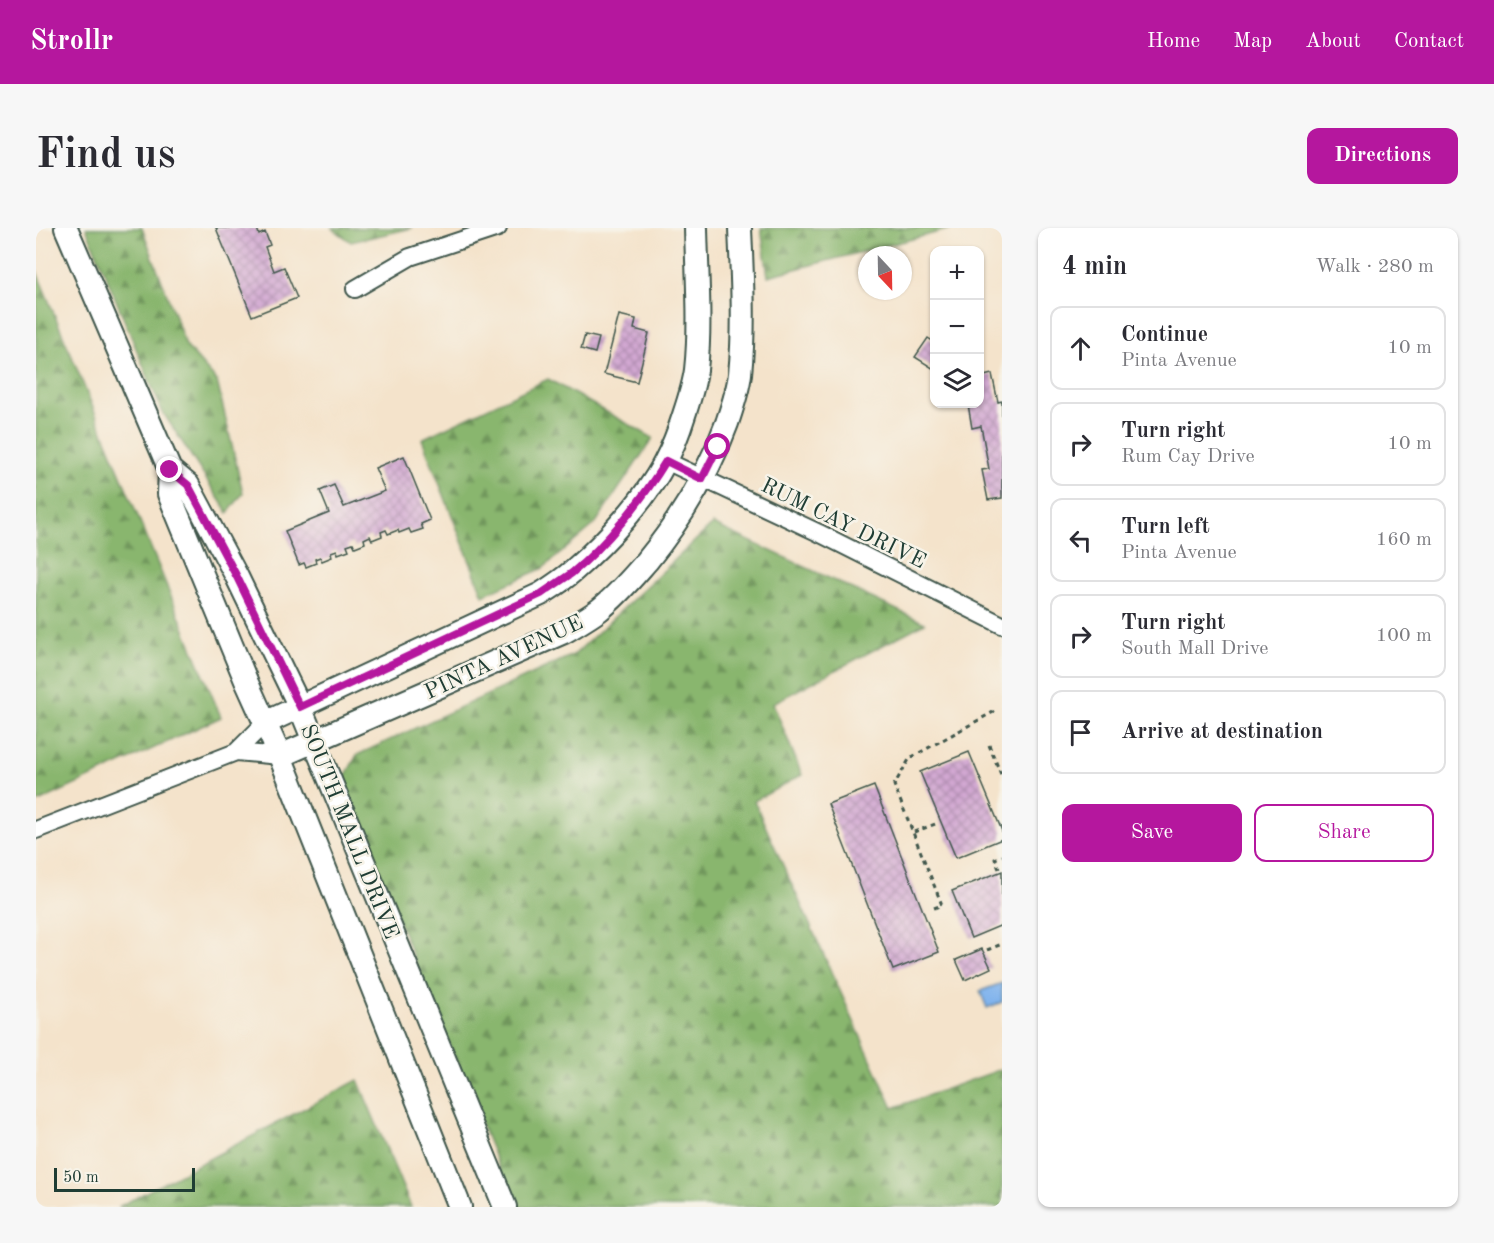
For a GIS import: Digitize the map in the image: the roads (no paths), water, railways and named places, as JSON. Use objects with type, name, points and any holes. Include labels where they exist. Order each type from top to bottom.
[{"type":"street","name":"SOUTH MALL DRIVE","points":[[66,228],[170,470],[169,494],[207,589],[280,756],[460,1207]]},
{"type":"street","points":[[356,289],[410,257],[498,228]]},
{"type":"street","name":"PINTA AVENUE","points":[[265,723],[541,594],[573,572],[637,504],[666,461],[688,402],[695,372],[698,343],[696,228]]},
{"type":"street","name":"PINTA AVENUE","points":[[280,756],[564,632],[599,609],[630,581],[670,532],[687,506],[718,447],[731,412],[740,377],[742,341],[740,228]]},
{"type":"street","name":"RUM CAY DRIVE","points":[[666,461],[819,533],[1002,625]]},
{"type":"street","name":"SOUTH MALL DRIVE","points":[[170,470],[188,485],[237,577],[300,707],[505,1207]]},
{"type":"street","points":[[36,830],[236,752],[265,723]]},
{"type":"street","points":[[236,752],[280,756]]},
{"type":"street","points":[[357,946],[392,931]]},
{"type":"water","points":[[1002,983],[1002,1002],[987,1008],[980,991]]}]
